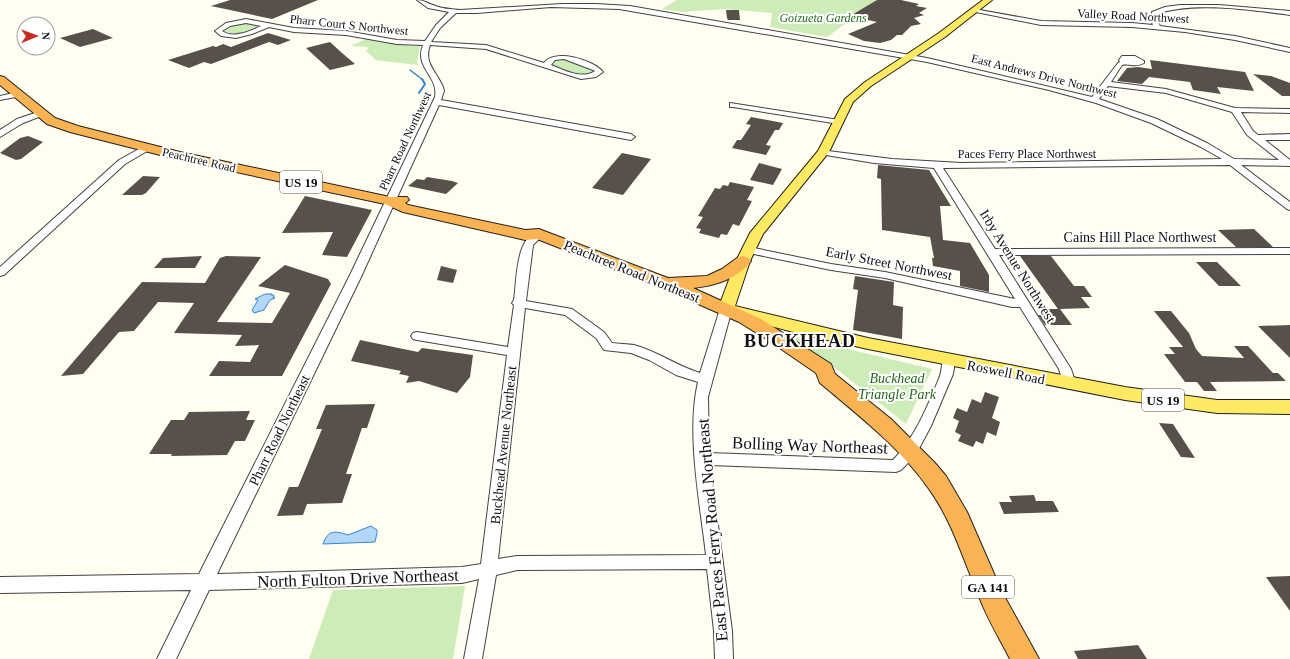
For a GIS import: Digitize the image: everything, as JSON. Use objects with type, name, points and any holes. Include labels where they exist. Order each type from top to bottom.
[{"type":"highway","name":"US 19","points":[[2,80],[18,94]]},
{"type":"highway","name":"Peachtree Road","points":[[18,94],[51,120],[69,127],[146,148],[390,201]]},
{"type":"highway","name":"Peachtree Road Northeast","points":[[390,201],[403,208],[525,235],[539,234],[655,279],[726,309]]},
{"type":"highway","points":[[655,279],[686,284],[713,280],[730,273],[746,255]]},
{"type":"highway","name":"GA 141","points":[[726,309],[734,325],[816,377],[827,378],[884,425],[927,469],[947,498],[959,519],[993,600],[1025,659]]},
{"type":"main road","points":[[726,309],[746,255],[756,233],[822,152],[849,101],[861,89],[909,56],[942,36],[988,0]]},
{"type":"main road","name":"Roswell Road","points":[[726,309],[781,325],[949,361],[1069,384],[1194,404],[1245,408],[1290,407]]},
{"type":"street","name":"East Andrews Drive Northwest","points":[[420,0],[431,7],[454,11],[480,11],[540,6],[618,6],[909,56],[1050,88],[1094,100],[1170,128],[1204,145],[1232,162],[1290,207]]},
{"type":"street","points":[[1157,27],[1154,20],[1154,13],[1162,8],[1180,3],[1214,3],[1290,13]]},
{"type":"street","name":"Pharr Road Northwest","points":[[390,201],[437,102],[441,88],[424,62],[424,53],[438,26],[454,11]]},
{"type":"street","name":"Valley Road Northwest","points":[[974,11],[1041,23],[1157,27],[1214,34],[1290,50]]},
{"type":"street","name":"Pharr Court S Northwest","points":[[268,25],[245,35],[236,36],[220,34],[218,31],[228,24],[246,21],[268,25],[294,30],[346,33],[397,42],[486,47],[579,76],[590,77],[599,72],[596,68],[568,58],[553,58]]},
{"type":"street","points":[[533,61],[553,58]]},
{"type":"street","points":[[547,66],[548,62],[553,58]]},
{"type":"street","points":[[1094,100],[1120,64],[1126,62]]},
{"type":"street","points":[[1106,84],[1166,91],[1235,110],[1290,111]]},
{"type":"street","points":[[0,98],[18,94]]},
{"type":"street","points":[[437,102],[631,137]]},
{"type":"street","points":[[733,105],[839,122]]},
{"type":"street","points":[[433,110],[460,106]]},
{"type":"street","points":[[1235,110],[1250,133],[1289,163]]},
{"type":"street","points":[[0,134],[21,121],[41,113]]},
{"type":"street","points":[[1256,138],[1290,137]]},
{"type":"street","points":[[0,274],[122,162],[146,148]]},
{"type":"street","name":"Paces Ferry Place Northwest","points":[[822,152],[936,166],[1082,166],[1232,162],[1289,163]]},
{"type":"street","name":"Irby Avenue Northwest","points":[[936,166],[1065,369],[1069,384]]},
{"type":"street","name":"Pharr Road Northeast","points":[[166,659],[355,277],[390,201]]},
{"type":"street","name":"Buckhead Avenue Northeast","points":[[473,659],[489,569],[514,352],[518,303],[526,249],[528,244],[539,234]]},
{"type":"street","name":"Cains Hill Place Northwest","points":[[991,252],[1290,251]]},
{"type":"street","name":"Early Street Northwest","points":[[746,255],[885,275],[1012,303],[1023,303]]},
{"type":"street","points":[[518,303],[568,312],[600,335],[608,347],[632,349],[653,356],[681,372],[705,379]]},
{"type":"street","name":"East Paces Ferry Road Northeast","points":[[724,659],[723,631],[702,459],[701,397],[726,309]]},
{"type":"street","points":[[417,336],[514,352]]},
{"type":"street","points":[[910,452],[947,374],[949,361]]},
{"type":"street","name":"Bolling Way Northeast","points":[[702,459],[896,466],[910,452]]},
{"type":"street","name":"North Fulton Drive Northeast","points":[[0,585],[203,582],[462,575],[476,574],[503,565],[517,563],[715,562]]},
{"type":"green space","name":"Goizueta Gardens","points":[[677,0],[876,1],[850,16],[849,21],[827,37],[770,27],[772,13],[724,9],[682,12],[662,9]]},
{"type":"green space","points":[[246,23],[258,25],[250,31],[240,33],[221,31],[228,26]]},
{"type":"green space","points":[[366,39],[399,45],[420,46],[417,61],[418,65],[376,60],[366,51],[368,49],[367,47],[350,46]]},
{"type":"green space","points":[[565,59],[595,72],[590,74],[578,73],[550,64],[553,60]]},
{"type":"green space","name":"Buckhead Triangle Park","points":[[784,334],[932,369],[906,424],[820,356]]},
{"type":"green space","points":[[465,586],[453,659],[309,659],[333,590]]},
{"type":"water","points":[[265,294],[272,294],[271,295],[274,295],[273,298],[275,298],[270,300],[264,310],[254,313],[252,310],[258,300],[255,299]]},
{"type":"water","points":[[371,526],[377,530],[375,542],[323,544],[327,536],[333,532],[348,535]]},
{"type":"building","points":[[230,0],[318,0],[272,19],[211,6]]},
{"type":"building","points":[[877,0],[901,0],[919,4],[916,6],[927,8],[919,13],[924,15],[914,18],[921,24],[911,26],[902,35],[897,35],[891,40],[880,43],[864,41],[848,34],[877,22],[850,16]]},
{"type":"building","points":[[726,10],[739,10],[740,20],[728,20]]},
{"type":"building","points":[[93,29],[113,38],[80,47],[60,38]]},
{"type":"building","points":[[268,33],[291,40],[278,45],[269,42],[211,64],[204,62],[189,68],[168,60],[213,46],[216,47],[223,44],[231,47]]},
{"type":"building","points":[[330,42],[355,64],[330,70],[306,48]]},
{"type":"building","points":[[1150,60],[1245,72],[1254,91],[1217,87],[1221,94],[1193,90],[1190,82],[1149,77],[1142,84],[1117,81],[1127,68],[1138,67],[1152,69]]},
{"type":"building","points":[[1253,74],[1271,76],[1290,83],[1290,96],[1282,96]]},
{"type":"building","points":[[751,117],[783,123],[779,130],[775,130],[766,145],[771,146],[766,155],[732,148],[737,140],[741,140],[751,125],[746,124]]},
{"type":"building","points":[[28,136],[43,142],[21,159],[16,160],[0,153],[20,138]]},
{"type":"building","points":[[622,153],[651,159],[623,195],[592,188]]},
{"type":"building","points":[[759,163],[782,169],[773,185],[750,180]]},
{"type":"building","points":[[878,165],[929,170],[951,206],[940,206],[943,240],[970,243],[989,275],[989,292],[960,286],[960,271],[933,266],[932,258],[934,258],[930,237],[882,230],[881,179],[877,178]]},
{"type":"building","points":[[143,176],[160,177],[146,193],[142,195],[122,195]]},
{"type":"building","points":[[427,177],[458,183],[446,194],[408,186],[417,179],[424,180]]},
{"type":"building","points":[[730,182],[754,187],[747,200],[752,201],[739,226],[733,224],[727,235],[721,234],[719,238],[699,233],[701,229],[696,228],[703,217],[698,216],[715,188],[720,189],[723,185],[728,186]]},
{"type":"building","points":[[305,196],[372,210],[347,257],[322,255],[333,232],[282,233]]},
{"type":"building","points":[[1254,229],[1273,247],[1236,247],[1218,230]]},
{"type":"building","points":[[202,256],[195,268],[154,268],[163,258]]},
{"type":"building","points":[[226,256],[261,257],[217,322],[272,323],[290,293],[258,286],[285,265],[328,279],[331,284],[282,376],[209,376],[219,361],[250,362],[259,345],[235,346],[242,335],[174,333],[194,303],[158,302],[134,331],[119,332],[83,374],[61,376],[142,282],[205,283],[220,258]]},
{"type":"building","points":[[1020,256],[1051,256],[1074,286],[1084,286],[1092,297],[1081,297],[1090,308],[1060,309],[1072,325],[1045,325],[1038,315],[1047,315],[1044,309],[1058,309]]},
{"type":"building","points":[[1196,262],[1217,262],[1241,286],[1219,286]]},
{"type":"building","points":[[441,266],[457,270],[453,283],[437,280]]},
{"type":"building","points":[[855,276],[894,282],[893,305],[903,307],[902,339],[853,330],[858,290],[853,289]]},
{"type":"building","points":[[1154,311],[1171,311],[1189,333],[1196,349],[1202,356],[1244,358],[1234,346],[1248,346],[1273,373],[1278,373],[1286,381],[1210,382],[1217,391],[1204,391],[1197,382],[1185,382],[1164,354],[1175,354],[1169,347],[1183,347]]},
{"type":"building","points":[[1290,325],[1290,358],[1258,326]]},
{"type":"building","points":[[360,340],[418,352],[422,348],[473,355],[470,377],[457,393],[419,381],[406,383],[409,376],[399,374],[401,371],[351,361]]},
{"type":"building","points":[[985,392],[999,397],[992,418],[1000,422],[996,436],[987,432],[983,444],[976,441],[973,447],[958,441],[961,435],[955,432],[959,421],[953,418],[957,408],[967,412],[972,399],[981,403]]},
{"type":"building","points":[[375,404],[367,428],[362,428],[346,474],[352,474],[342,503],[307,504],[303,515],[277,516],[289,487],[298,487],[322,429],[316,429],[326,405]]},
{"type":"building","points":[[250,411],[246,420],[255,420],[245,441],[235,441],[227,455],[171,456],[172,454],[149,454],[171,420],[184,420],[189,412]]},
{"type":"building","points":[[1159,423],[1173,424],[1195,458],[1181,457]]},
{"type":"building","points":[[1034,495],[1036,501],[1053,501],[1059,512],[1004,514],[999,502],[1012,502],[1009,496]]},
{"type":"building","points":[[1290,576],[1290,611],[1266,577]]},
{"type":"building","points":[[1138,645],[1147,659],[1078,659],[1074,651]]},
{"type":"waterway","points":[[410,70],[422,79]]},
{"type":"waterway","points":[[419,93],[425,84],[422,79]]},
{"type":"district","name":"BUCKHEAD","points":[[800,341]]}]
